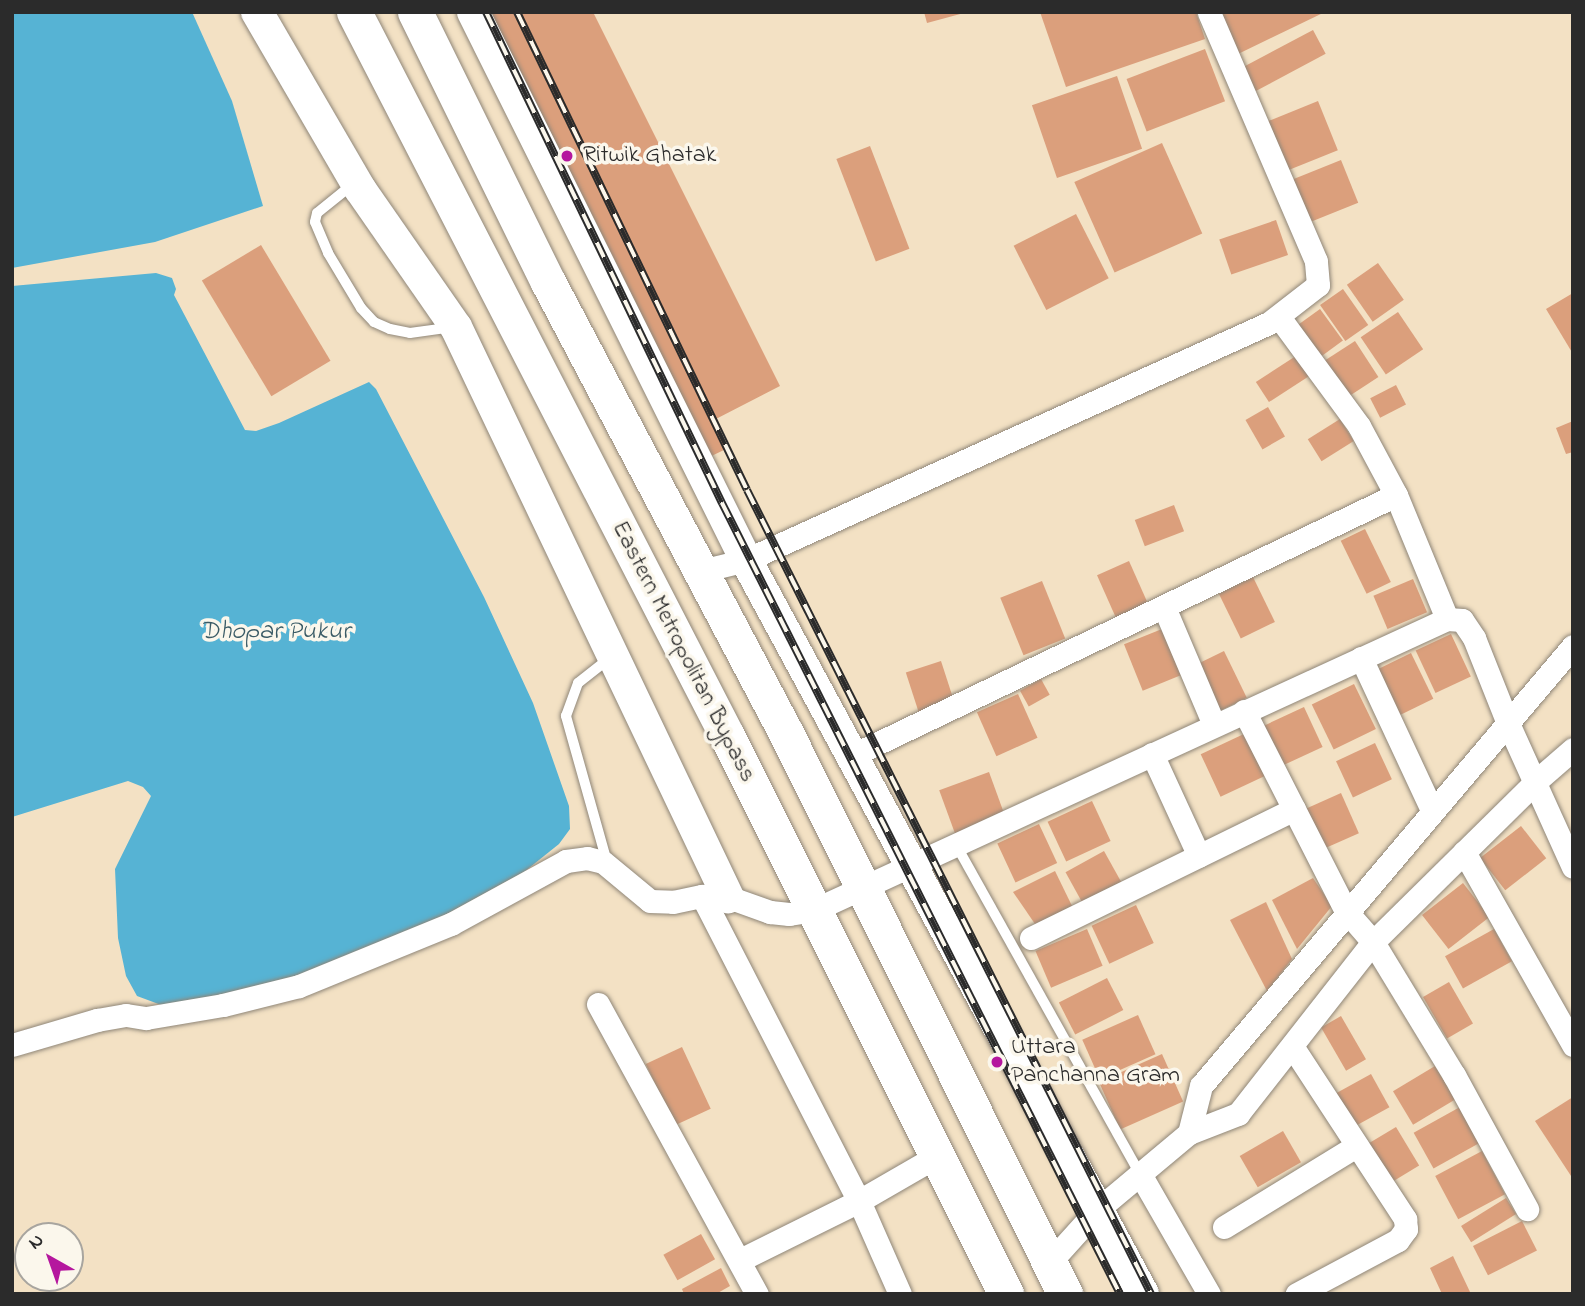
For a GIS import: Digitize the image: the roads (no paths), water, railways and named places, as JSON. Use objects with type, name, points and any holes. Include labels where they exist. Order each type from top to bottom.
[{"type":"main road","name":"Eastern Metropolitan Bypass","points":[[354,12],[814,910],[1006,1294]]},
{"type":"main road","points":[[415,12],[548,282],[701,571],[862,886],[1065,1294]]},
{"type":"street","points":[[257,12],[356,182],[456,327],[614,655],[715,896],[900,1294]]},
{"type":"street","points":[[473,12],[746,560],[1143,1294]]},
{"type":"street","points":[[701,571],[746,560],[1279,317],[1318,285],[1316,261],[1209,12]]},
{"type":"street","points":[[1279,317],[1359,426],[1396,495],[1447,619]]},
{"type":"street","points":[[852,757],[1396,495]]},
{"type":"street","points":[[1164,607],[1214,725]]},
{"type":"street","points":[[12,1045],[97,1020],[126,1015],[146,1018],[223,1005],[299,986],[451,924],[566,861],[587,858],[608,867],[650,901],[673,902],[715,896],[770,912],[789,914],[814,910],[910,863],[1447,619],[1462,620],[1474,638],[1507,721],[1573,867]]},
{"type":"street","points":[[1189,1133],[1201,1086],[1346,911],[1573,646]]},
{"type":"street","points":[[1361,659],[1432,810]]},
{"type":"street","points":[[1244,711],[1346,911],[1373,942],[1454,1075],[1527,1209]]},
{"type":"street","points":[[1050,1262],[1097,1210],[1189,1133],[1238,1114],[1373,942],[1535,782],[1573,749]]},
{"type":"street","points":[[1152,754],[1199,856]]},
{"type":"street","points":[[1031,938],[1294,809]]},
{"type":"street","points":[[1464,852],[1573,1045]]},
{"type":"street","points":[[598,1004],[757,1294]]},
{"type":"street","points":[[1292,1046],[1405,1219],[1406,1229],[1398,1240],[1297,1294]]},
{"type":"street","points":[[1224,1227],[1356,1146]]},
{"type":"street","points":[[740,1260],[859,1201],[937,1156]]},
{"type":"street","points":[[1140,1174],[1209,1294]]},
{"type":"lane","points":[[356,182],[317,213],[315,222],[328,253],[361,308],[374,322],[410,333],[456,327]]},
{"type":"lane","points":[[608,867],[566,716],[578,683],[614,655]]},
{"type":"lane","points":[[955,843],[1140,1174]]},
{"type":"water","points":[[12,12],[192,12],[232,101],[263,206],[155,242],[12,268]]},
{"type":"water","name":"Dhopar Pukur","points":[[156,273],[172,278],[176,289],[174,295],[245,430],[256,431],[279,423],[369,382],[376,389],[484,597],[533,703],[569,806],[570,829],[559,844],[524,872],[445,915],[315,974],[172,1009],[137,996],[126,976],[118,938],[115,869],[151,796],[143,787],[128,781],[12,817],[12,286]]},
{"type":"railway","points":[[486,12],[722,503],[1120,1294]]},
{"type":"railway","points":[[517,12],[747,490],[1151,1294]]},
{"type":"place","name":"Ritwik Ghatak","points":[[567,156]]},
{"type":"place","name":"Uttara Panchanna Gram","points":[[997,1062]]}]
